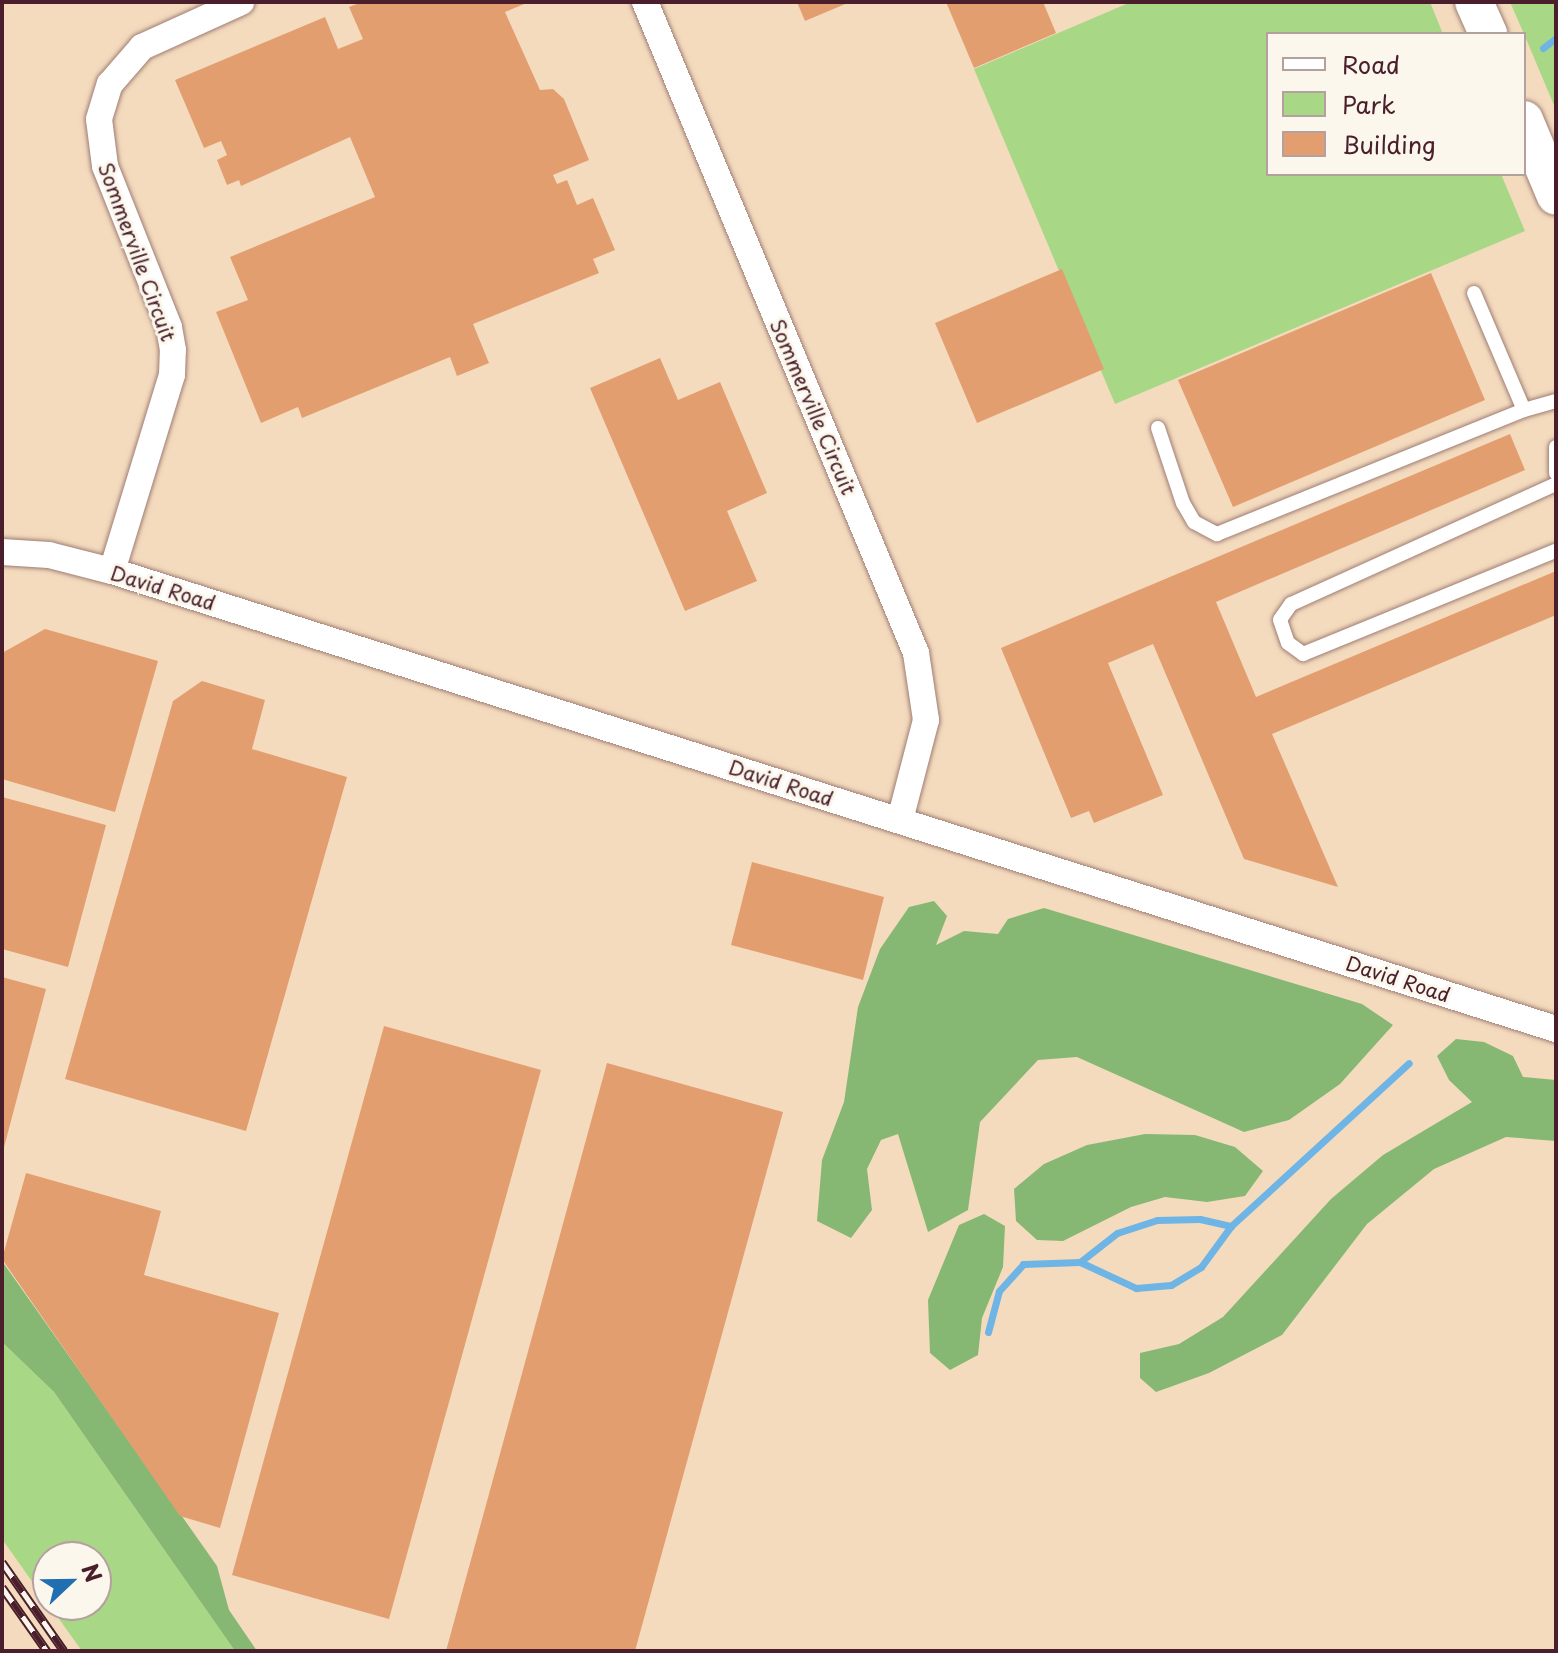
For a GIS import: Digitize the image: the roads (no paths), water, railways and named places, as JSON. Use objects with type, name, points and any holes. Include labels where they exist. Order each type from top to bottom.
[{"type":"main road","points":[[1474,2],[1487,32]]},
{"type":"main road","points":[[1526,125],[1556,196]]},
{"type":"street","name":"Sommerville Circuit","points":[[112,571],[172,375],[173,350],[169,327],[105,166],[99,119],[110,84],[142,47],[241,2]]},
{"type":"street","name":"Sommerville Circuit","points":[[645,2],[916,653],[926,720],[900,820]]},
{"type":"street","name":"David Road","points":[[2,552],[49,555],[112,571],[1556,1029]]},
{"type":"lane","points":[[1474,293],[1524,410]]},
{"type":"lane","points":[[1158,428],[1183,503],[1194,522],[1217,534],[1524,410],[1556,401]]},
{"type":"lane","points":[[1556,447],[1556,473]]},
{"type":"lane","points":[[1556,484],[1291,604],[1280,620],[1288,643],[1303,654],[1556,551]]},
{"type":"waterway","points":[[1543,48],[1556,38]]},
{"type":"waterway","points":[[988,1332],[999,1291],[1023,1264],[1080,1262],[1136,1288],[1171,1285],[1201,1267],[1231,1226],[1409,1063]]},
{"type":"waterway","points":[[1080,1262],[1117,1233],[1157,1220],[1200,1219],[1231,1226]]},
{"type":"railway","points":[[2,1562],[64,1651]]},
{"type":"railway","points":[[2,1587],[47,1651]]}]
